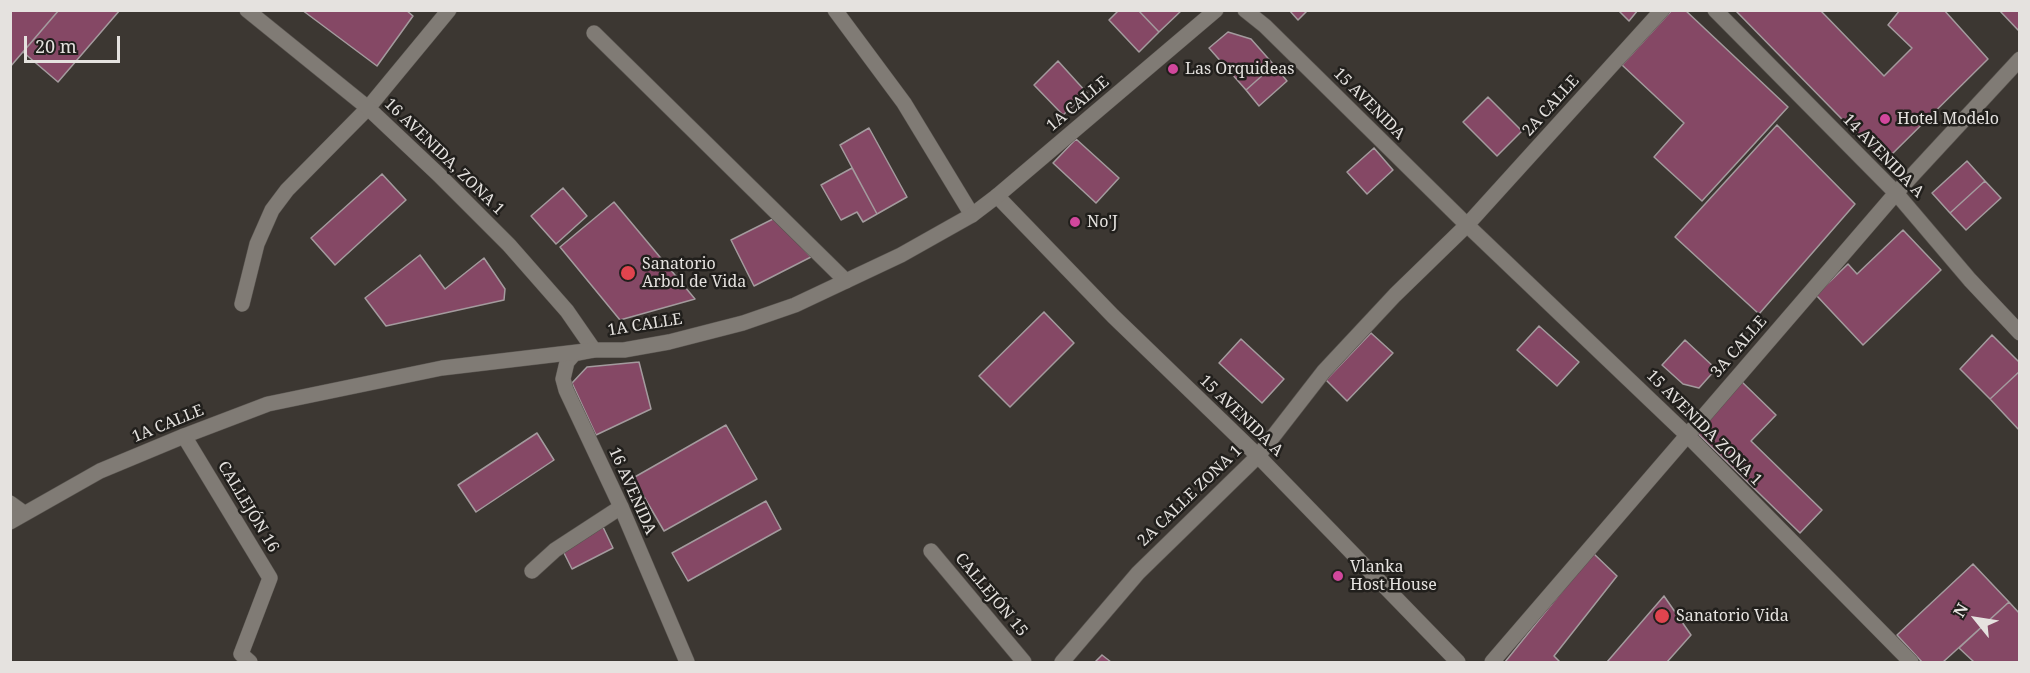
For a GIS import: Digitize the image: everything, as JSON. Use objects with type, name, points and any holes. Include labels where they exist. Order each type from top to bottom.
[{"type":"street","name":"16 AVENIDA, ZONA 1","points":[[247,10],[368,108],[509,244],[567,311],[594,350]]},
{"type":"street","points":[[242,304],[257,244],[272,210],[287,190],[368,108],[449,10]]},
{"type":"street","points":[[835,10],[904,103],[972,215]]},
{"type":"street","name":"1A CALLE","points":[[10,522],[100,471],[268,404],[442,368],[594,350],[624,350],[669,342],[743,323],[795,304],[901,255],[972,215],[998,196],[1216,10]]},
{"type":"street","name":"15 AVENIDA","points":[[1245,10],[1265,26],[1467,225]]},
{"type":"street","name":"2A CALLE","points":[[1467,225],[1662,10]]},
{"type":"street","name":"14 AVENIDA A","points":[[1715,10],[1896,193],[1970,280],[2019,333]]},
{"type":"street","points":[[594,33],[846,281]]},
{"type":"street","name":"3A CALLE","points":[[1492,663],[1896,193],[2019,59]]},
{"type":"street","name":"15 AVENIDA A","points":[[998,196],[1113,316],[1258,456],[1458,663]]},
{"type":"street","name":"15 AVENIDA ZONA 1","points":[[1467,225],[1687,435],[1911,663]]},
{"type":"street","name":"2A CALLE ZONA 1","points":[[1062,663],[1138,573],[1258,456],[1324,371],[1395,295],[1467,225]]},
{"type":"street","name":"16 AVENIDA","points":[[594,350],[574,354],[567,362],[563,379],[566,390],[621,507],[687,663]]},
{"type":"street","name":"CALLEJÓN 16","points":[[184,436],[270,578],[241,654],[250,663]]},
{"type":"street","points":[[10,503],[24,513]]},
{"type":"street","points":[[532,571],[555,550],[621,507]]},
{"type":"street","name":"CALLEJÓN 15","points":[[931,551],[1024,663]]},
{"type":"building","points":[[10,10],[59,10],[10,67]]},
{"type":"building","points":[[59,10],[120,10],[58,82],[23,52]]},
{"type":"building","points":[[302,10],[406,10],[413,16],[377,66]]},
{"type":"building","points":[[1119,10],[1138,10],[1159,32],[1139,52],[1109,20]]},
{"type":"building","points":[[1138,10],[1182,10],[1159,32]]},
{"type":"building","points":[[1289,10],[1308,10],[1298,20]]},
{"type":"building","points":[[1618,10],[1638,10],[1629,21]]},
{"type":"building","points":[[1672,10],[1685,10],[1788,107],[1702,201],[1654,157],[1684,123],[1622,65]]},
{"type":"building","name":"Hotel Modelo","points":[[1735,10],[1820,10],[1884,76],[1912,48],[1888,25],[1900,10],[1944,10],[1988,59],[1884,162]]},
{"type":"building","points":[[1999,10],[2020,10],[2020,28],[2018,30]]},
{"type":"building","points":[[1228,32],[1251,39],[1274,65],[1246,90],[1209,48]]},
{"type":"building","points":[[1058,61],[1087,93],[1063,115],[1034,85]]},
{"type":"building","points":[[1274,65],[1287,81],[1259,106],[1246,90]]},
{"type":"building","points":[[1488,97],[1522,131],[1497,156],[1463,122]]},
{"type":"building","points":[[1777,125],[1855,204],[1759,314],[1675,237]]},
{"type":"building","points":[[869,128],[907,197],[877,214],[840,145]]},
{"type":"building","points":[[1076,139],[1119,178],[1096,203],[1053,163]]},
{"type":"building","points":[[1374,148],[1393,170],[1367,194],[1347,172]]},
{"type":"building","points":[[1967,161],[1985,181],[1950,213],[1932,193]]},
{"type":"building","points":[[852,168],[877,214],[863,222],[857,212],[841,220],[821,185]]},
{"type":"building","points":[[382,174],[406,200],[335,265],[311,238]]},
{"type":"building","points":[[1985,181],[2001,198],[1966,230],[1950,213]]},
{"type":"building","points":[[563,188],[587,216],[556,244],[531,216]]},
{"type":"building","name":"Sanatorio Arbol de Vida","points":[[614,202],[695,299],[620,320],[560,247]]},
{"type":"building","points":[[775,218],[811,257],[754,286],[731,240]]},
{"type":"building","points":[[1903,230],[1941,270],[1863,345],[1816,295],[1848,264],[1857,274]]},
{"type":"building","points":[[420,255],[445,289],[484,258],[505,289],[504,300],[386,326],[365,298]]},
{"type":"building","points":[[1044,312],[1074,343],[1010,407],[979,376]]},
{"type":"building","points":[[1539,326],[1579,362],[1557,386],[1517,350]]},
{"type":"building","points":[[1371,333],[1393,353],[1347,401],[1326,380]]},
{"type":"building","points":[[1992,335],[2020,363],[2020,371],[1990,399],[1960,369]]},
{"type":"building","points":[[1241,339],[1284,379],[1262,403],[1219,363]]},
{"type":"building","points":[[1685,340],[1716,369],[1699,388],[1683,384],[1662,365]]},
{"type":"building","points":[[639,362],[651,409],[596,435],[572,383],[587,367]]},
{"type":"building","points":[[2020,371],[2020,431],[1990,399]]},
{"type":"building","points":[[1740,380],[1776,415],[1751,441],[1822,510],[1800,533],[1693,429]]},
{"type":"building","points":[[726,425],[757,479],[664,531],[633,478]]},
{"type":"building","points":[[537,433],[554,460],[476,512],[458,485]]},
{"type":"building","points":[[766,501],[781,529],[688,581],[672,553]]},
{"type":"building","points":[[603,527],[613,548],[572,569],[562,549]]},
{"type":"building","points":[[1593,553],[1617,576],[1554,656],[1560,662],[1505,662]]},
{"type":"building","points":[[1973,564],[2009,602],[1943,662],[1922,662],[1897,635]]},
{"type":"building","name":"Sanatorio Vida","points":[[1664,596],[1691,635],[1667,662],[1607,662]]},
{"type":"building","points":[[2009,602],[2020,614],[2020,662],[1974,662],[1959,648]]},
{"type":"building","points":[[1102,655],[1111,662],[1095,662]]},
{"type":"place","name":"Las Orquideas","points":[[1173,69]]},
{"type":"place","name":"Hotel Modelo","points":[[1885,119]]},
{"type":"place","name":"No'J","points":[[1075,222]]},
{"type":"place","name":"Sanatorio Arbol de Vida","points":[[628,273]]},
{"type":"place","name":"Vlanka Host House","points":[[1338,576]]},
{"type":"place","name":"Sanatorio Vida","points":[[1662,616]]}]
